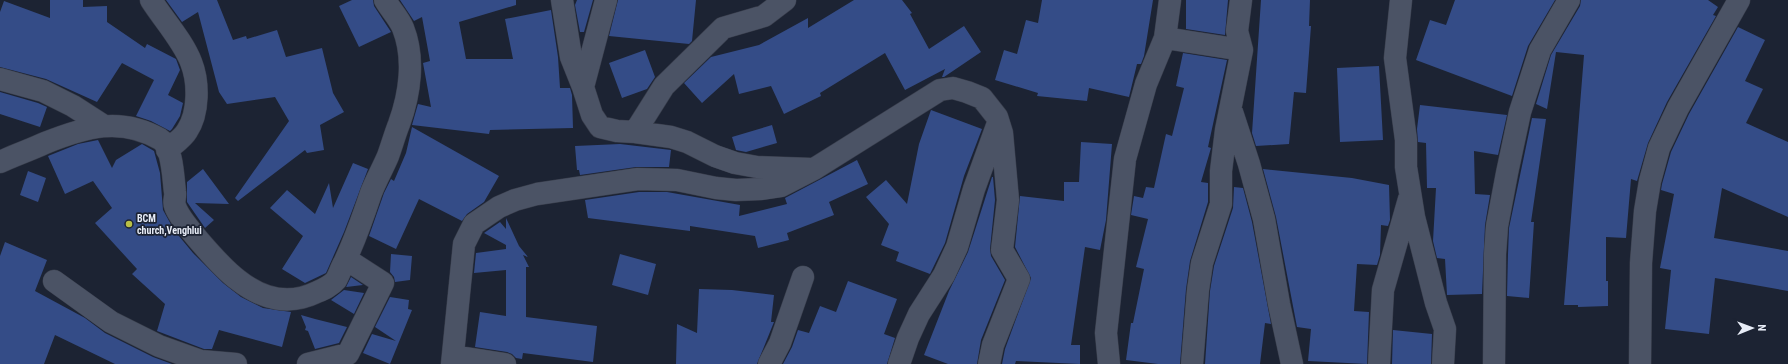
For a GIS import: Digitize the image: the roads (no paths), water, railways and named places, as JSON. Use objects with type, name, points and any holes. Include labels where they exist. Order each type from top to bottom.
[{"type":"street","points":[[151,0],[174,33],[191,62],[196,85],[193,119],[187,131],[168,150]]},
{"type":"street","points":[[0,162],[71,133],[85,129],[104,126],[137,129],[162,140],[171,158],[173,184],[176,193],[174,205],[183,220],[228,273],[250,290],[267,297],[286,300],[312,295],[326,288],[336,280],[353,245],[400,122],[409,84],[409,48],[402,27],[384,0]]},
{"type":"street","points":[[562,0],[571,57],[592,115],[600,127],[617,132],[635,132],[671,137],[687,142],[715,156],[735,163],[757,167],[814,169]]},
{"type":"street","points":[[583,87],[606,0]]},
{"type":"street","points":[[635,132],[664,86],[724,28],[764,16],[784,0]]},
{"type":"street","points":[[1109,364],[1106,333],[1125,159],[1146,84],[1165,38],[1170,0]]},
{"type":"street","points":[[1192,364],[1198,290],[1202,263],[1221,204],[1221,171],[1226,130],[1242,50],[1238,31],[1241,0]]},
{"type":"street","points":[[1401,0],[1395,58],[1406,140],[1406,167],[1414,217],[1436,303],[1445,329],[1443,364]]},
{"type":"street","points":[[1494,364],[1495,254],[1497,226],[1507,173],[1520,112],[1540,50],[1569,0]]},
{"type":"street","points":[[1640,364],[1641,263],[1645,212],[1650,181],[1659,148],[1678,108],[1715,46],[1739,0]]},
{"type":"street","points":[[1165,38],[1242,50]]},
{"type":"street","points":[[0,79],[43,91],[74,106],[104,126]]},
{"type":"street","points":[[504,364],[452,360],[464,244],[474,224],[499,207],[515,200],[537,194],[638,179],[677,180],[736,190],[761,189],[781,186],[814,169],[940,90],[953,88],[982,98],[997,117],[1002,134],[1008,200],[1002,250],[1020,279],[993,345],[989,364]]},
{"type":"street","points":[[1231,109],[1249,164],[1264,219],[1279,304],[1292,364]]},
{"type":"street","points":[[899,364],[908,338],[919,314],[944,275],[957,247],[974,189],[999,122]]},
{"type":"street","points":[[1379,364],[1384,290],[1410,194]]},
{"type":"street","points":[[308,364],[348,354],[383,282],[346,259]]},
{"type":"street","points":[[769,364],[780,343],[803,278]]},
{"type":"street","points":[[54,281],[111,322],[159,346],[201,361],[236,364]]},
{"type":"place","name":"BCM church,Venghlui","points":[[129,224]]}]
